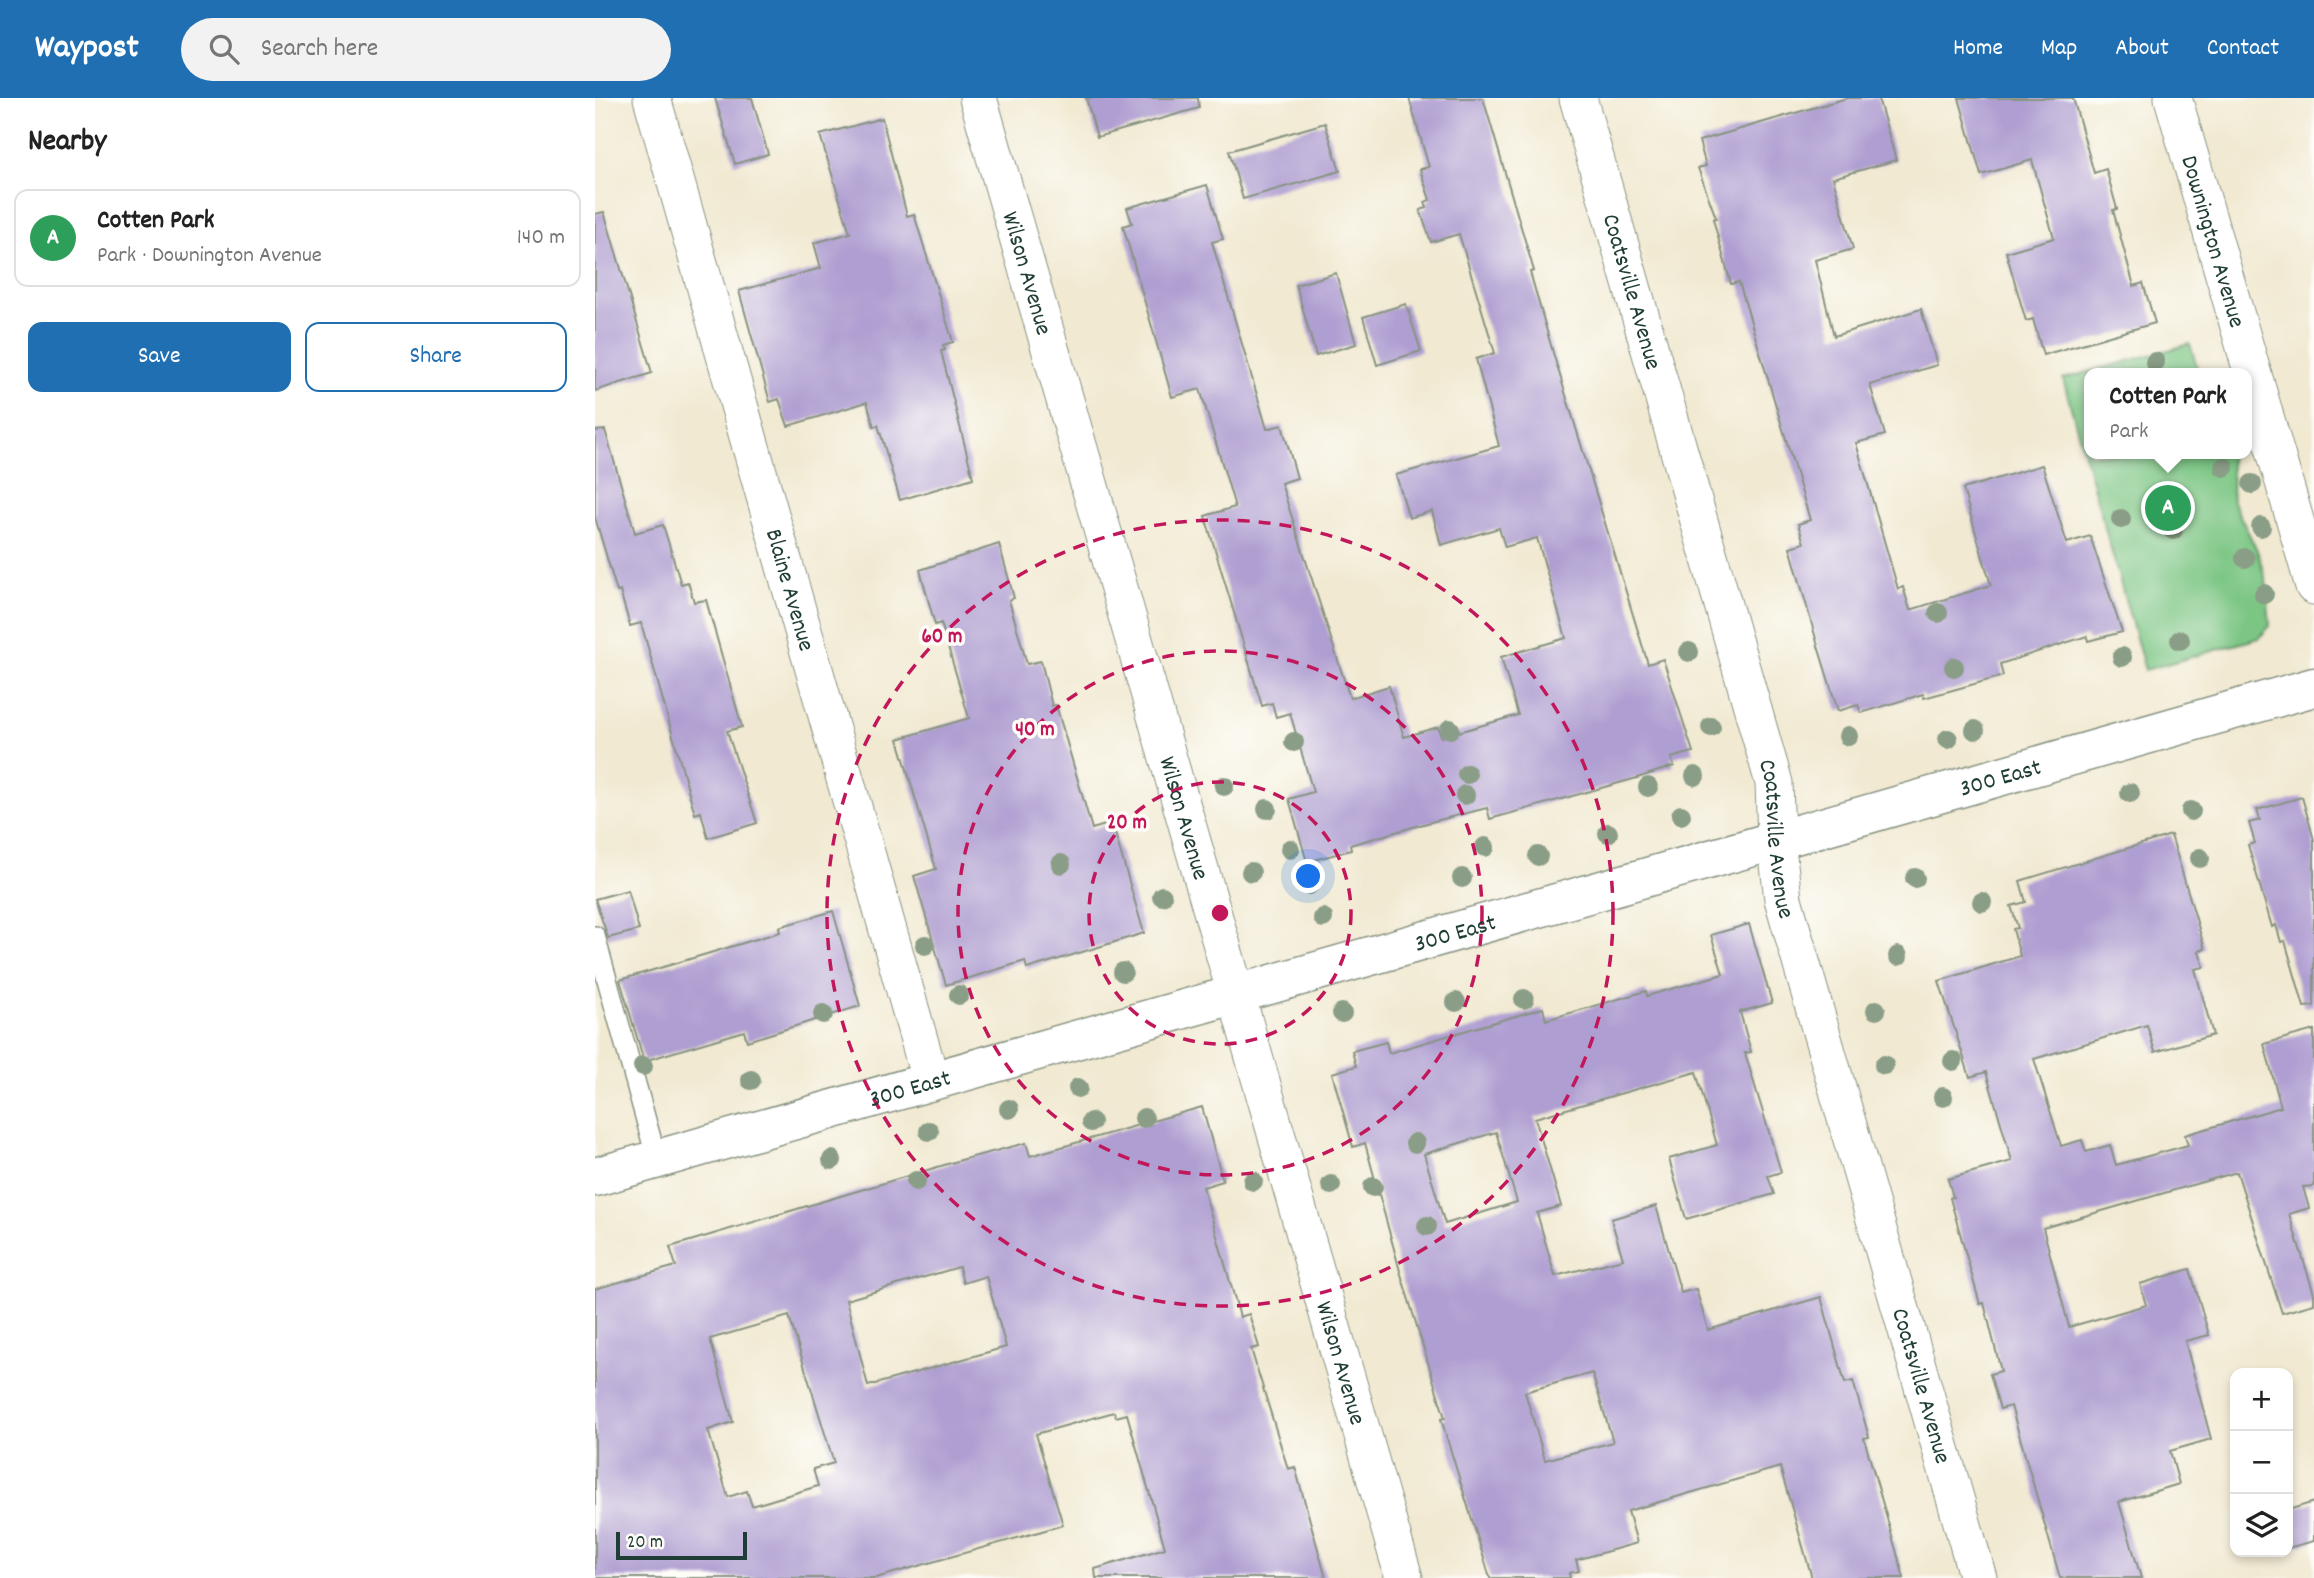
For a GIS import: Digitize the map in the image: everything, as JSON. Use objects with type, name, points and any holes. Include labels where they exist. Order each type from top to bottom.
[{"type":"street","name":"Blaine Avenue","points":[[652,98],[931,1082]]},
{"type":"street","name":"Wilson Avenue","points":[[978,98],[1404,1578]]},
{"type":"street","name":"Coatsville Avenue","points":[[1578,98],[1774,783],[1776,839],[1783,899],[1978,1578]]},
{"type":"street","name":"Downington Avenue","points":[[2173,98],[2251,368]]},
{"type":"street","name":"Downington Avenue","points":[[2252,371],[2314,586]]},
{"type":"street","name":"300 East","points":[[595,1177],[2314,687]]},
{"type":"lane","points":[[595,936],[657,1160]]},
{"type":"green space","points":[[2190,344],[2197,368],[2103,368]]},
{"type":"green space","points":[[2084,373],[2084,454],[2063,379]]},
{"type":"green space","points":[[2086,459],[2230,459],[2233,502],[2257,550],[2266,580],[2270,626],[2259,638],[2145,670]]},
{"type":"building","points":[[715,98],[752,98],[768,154],[735,164]]},
{"type":"building","points":[[1086,98],[1198,98],[1199,108],[1097,137]]},
{"type":"building","points":[[1409,98],[1483,98],[1534,271],[1530,272],[1554,356],[1648,664],[1663,659],[1693,752],[1671,758],[1674,766],[1637,778],[1490,819],[1487,808],[1427,823],[1350,845],[1351,850],[1307,862],[1289,799],[1313,792],[1290,713],[1276,717],[1272,703],[1262,706],[1205,516],[1235,507],[1200,389],[1172,397],[1123,226],[1132,223],[1127,208],[1207,185],[1223,239],[1212,242],[1267,429],[1282,425],[1297,478],[1281,483],[1350,698],[1389,686],[1404,737],[1438,727],[1441,737],[1518,715],[1501,657],[1566,638],[1537,538],[1505,547],[1499,528],[1441,545],[1432,511],[1409,518],[1396,475],[1499,446],[1476,359],[1495,353],[1459,234],[1431,242],[1420,210],[1427,208],[1425,202],[1430,200],[1420,169],[1429,167]]},
{"type":"building","points":[[1847,98],[1878,98],[1896,160],[1833,178],[1853,249],[1815,260],[1834,336],[1921,309],[1937,365],[1870,385],[1885,435],[1856,443],[1898,589],[1903,587],[1910,610],[1991,585],[1963,489],[2042,465],[2067,543],[2090,536],[2122,632],[2088,641],[2087,636],[2000,664],[2003,676],[1924,698],[1923,694],[1861,713],[1858,705],[1838,711],[1818,646],[1790,547],[1804,543],[1798,524],[1810,520],[1739,282],[1731,284],[1713,219],[1716,218],[1698,168],[1706,166],[1699,141]]},
{"type":"building","points":[[1959,98],[2073,98],[2094,173],[2106,169],[2117,209],[2113,210],[2134,286],[2143,283],[2155,323],[2043,355],[2033,319],[2026,321],[2006,252],[2054,238],[2032,160],[1981,175]]},
{"type":"building","points":[[882,118],[907,216],[914,214],[953,342],[943,345],[945,350],[941,351],[973,478],[900,500],[878,425],[874,427],[867,402],[788,426],[779,399],[770,402],[739,291],[821,268],[814,243],[850,233],[820,135]]},
{"type":"building","points":[[1325,123],[1340,171],[1243,199],[1229,151]]},
{"type":"building","points":[[604,212],[652,373],[595,391],[595,214]]},
{"type":"building","points":[[1336,273],[1356,344],[1316,356],[1296,285]]},
{"type":"building","points":[[1406,304],[1421,351],[1377,365],[1363,317]]},
{"type":"building","points":[[605,430],[635,533],[663,525],[681,584],[688,582],[694,602],[706,600],[742,727],[727,731],[757,823],[708,838],[701,812],[695,814],[641,623],[630,626],[595,517],[595,431]]},
{"type":"building","points":[[999,544],[1014,598],[1009,600],[1027,664],[1041,661],[1052,706],[1056,705],[1092,829],[1112,823],[1144,933],[1027,969],[1025,961],[946,985],[914,876],[936,869],[898,739],[969,718],[941,623],[935,625],[920,570]]},
{"type":"building","points":[[2302,797],[2314,840],[2314,1006],[2304,1007],[2285,941],[2281,942],[2276,925],[2272,927],[2248,845],[2255,843],[2249,823],[2260,820],[2257,810]]},
{"type":"building","points":[[2171,835],[2205,949],[2199,951],[2204,967],[2195,969],[2213,1035],[2155,1052],[2147,1025],[2034,1059],[2061,1146],[2082,1140],[2086,1152],[2110,1145],[2116,1165],[2188,1145],[2185,1135],[2281,1107],[2264,1044],[2314,1030],[2314,1186],[2303,1187],[2309,1208],[2289,1214],[2314,1294],[2314,1304],[2282,1313],[2237,1172],[2043,1228],[2069,1327],[2146,1305],[2140,1284],[2190,1269],[2209,1335],[2185,1341],[2211,1439],[2170,1451],[2179,1484],[2119,1502],[2141,1578],[2060,1578],[2011,1406],[2000,1409],[1990,1374],[2001,1371],[1984,1303],[1980,1304],[1950,1198],[1953,1197],[1948,1179],[2012,1161],[1986,1072],[1970,1077],[1939,981],[2020,956],[2013,929],[2018,928],[2011,906],[2026,902],[2020,881]]},
{"type":"building","points":[[628,890],[639,930],[608,938],[595,899]]},
{"type":"building","points":[[833,911],[860,1006],[747,1041],[744,1031],[644,1061],[620,980],[780,932],[779,927]]},
{"type":"building","points":[[1749,924],[1772,1003],[1740,1012],[1751,1052],[1745,1053],[1781,1172],[1768,1176],[1774,1194],[1686,1219],[1669,1159],[1717,1145],[1696,1072],[1535,1118],[1561,1206],[1537,1213],[1555,1276],[1623,1259],[1611,1219],[1656,1206],[1681,1293],[1696,1289],[1708,1330],[1821,1297],[1845,1383],[1853,1381],[1869,1437],[1864,1438],[1904,1578],[1812,1578],[1780,1467],[1628,1511],[1637,1543],[1576,1560],[1579,1571],[1569,1573],[1570,1578],[1490,1578],[1441,1419],[1445,1418],[1400,1271],[1365,1143],[1353,1147],[1332,1073],[1356,1066],[1352,1051],[1386,1042],[1389,1053],[1543,1008],[1546,1020],[1646,991],[1647,996],[1723,974],[1711,935]],"holes":[[[1496,1132],[1517,1202],[1445,1224],[1424,1154]],[[1592,1373],[1613,1442],[1545,1460],[1525,1392]]]},
{"type":"building","points":[[1202,1107],[1223,1181],[1203,1187],[1240,1317],[1249,1314],[1259,1347],[1251,1349],[1288,1469],[1295,1467],[1326,1578],[1096,1578],[1095,1569],[1165,1548],[1127,1414],[1116,1417],[1114,1412],[1036,1434],[1063,1525],[876,1578],[595,1578],[595,1289],[676,1266],[670,1247],[1026,1143],[1030,1156]],"holes":[[[959,1267],[963,1283],[986,1276],[1006,1347],[868,1386],[846,1300]],[[789,1316],[834,1463],[813,1469],[818,1486],[752,1506],[747,1491],[728,1497],[708,1430],[733,1422],[710,1339]]]},
{"type":"building","points":[[2314,1502],[2314,1541],[2293,1547],[2293,1508]]},
{"type":"place","name":"Cotten Park","points":[[2168,508]]}]
